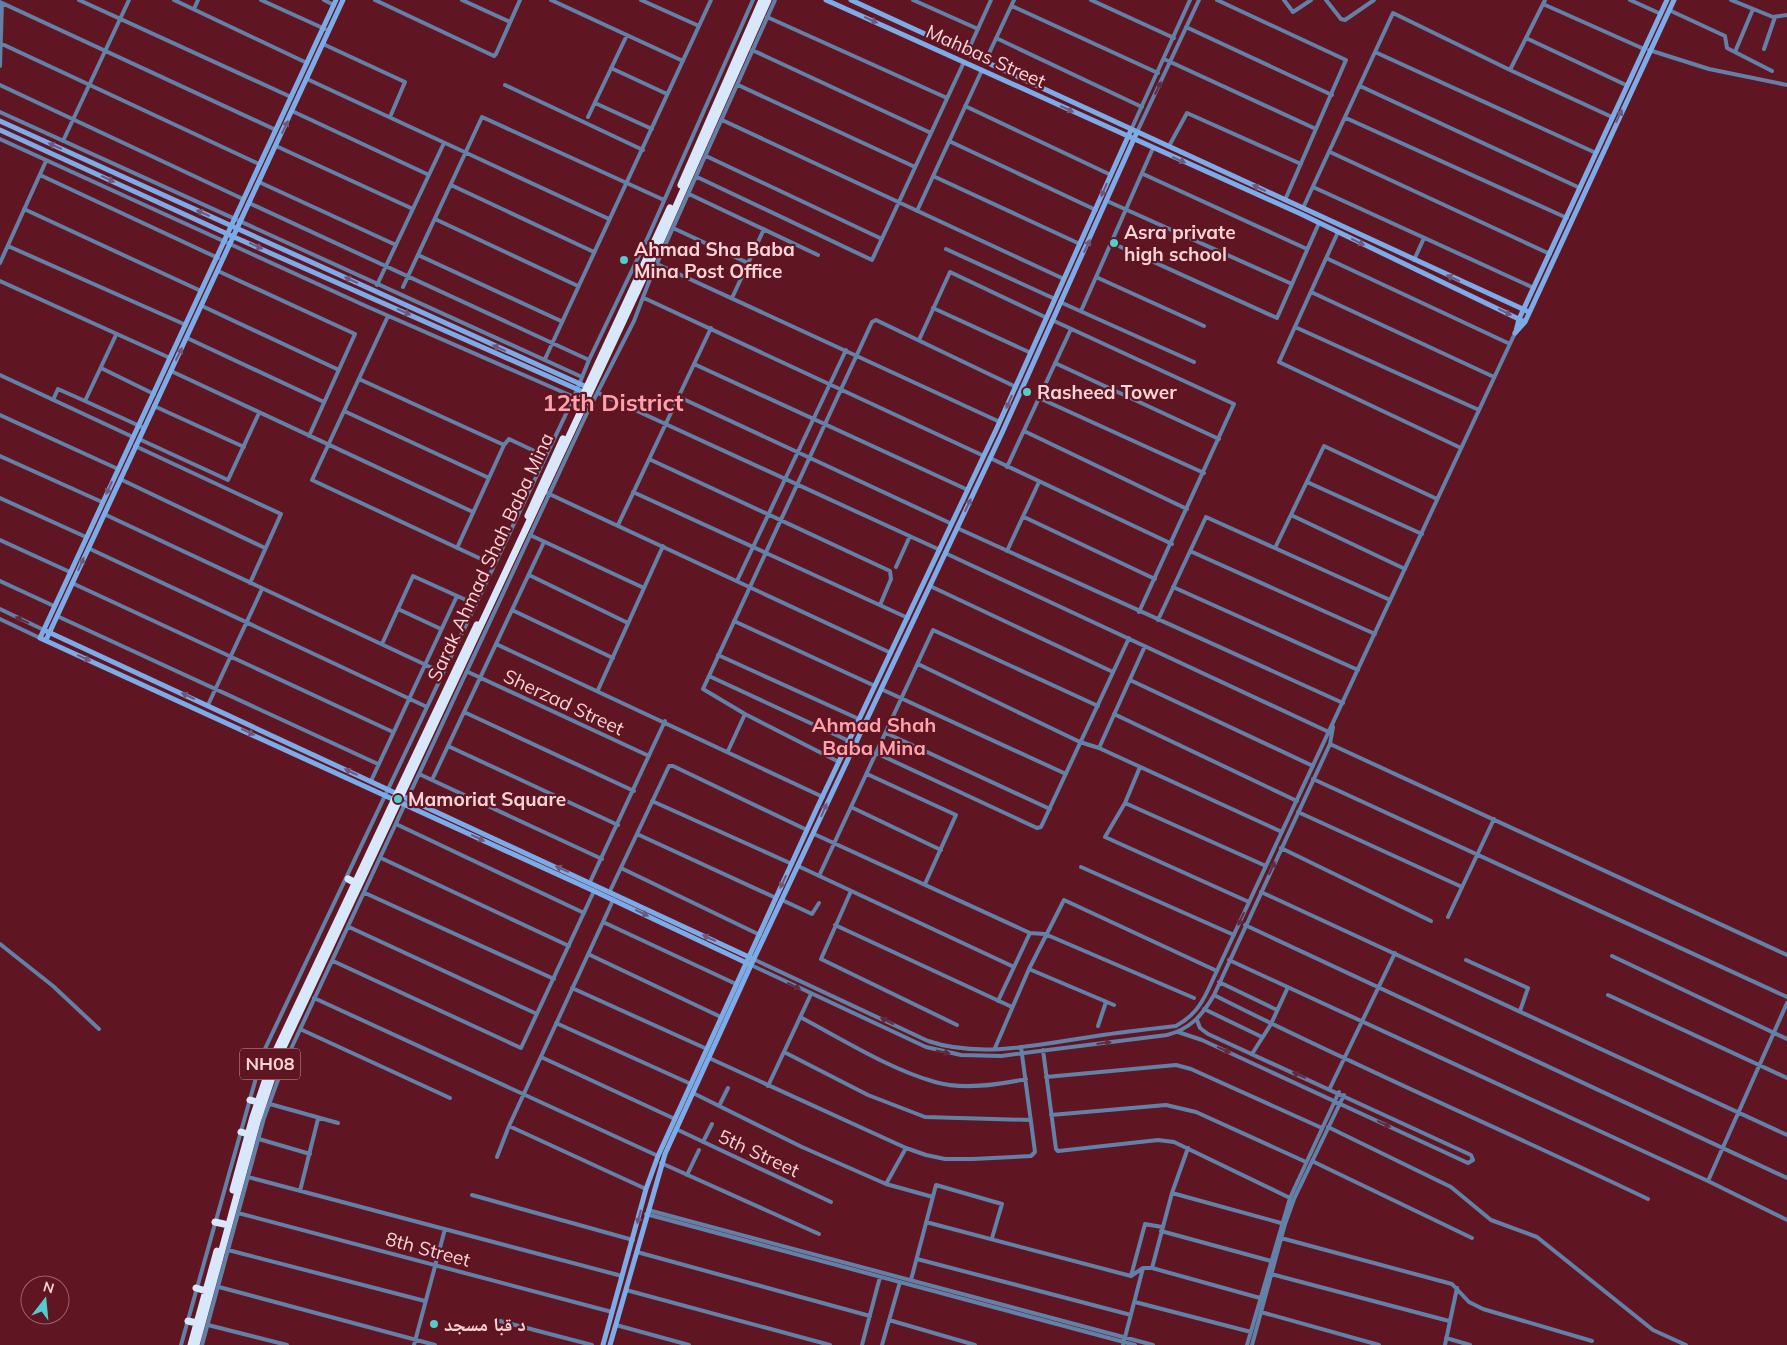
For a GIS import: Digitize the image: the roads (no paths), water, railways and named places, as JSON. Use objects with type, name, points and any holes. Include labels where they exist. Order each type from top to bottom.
[{"type":"highway","name":"Sarak Ahmad Shah Baba Mina","points":[[401,799],[590,391],[762,0]]},
{"type":"highway","name":"NH08","points":[[196,1345],[257,1122],[275,1069],[547,493],[590,391],[703,150],[768,0]]},
{"type":"highway","name":"NH08","points":[[191,1345],[224,1224],[244,1133],[254,1101],[276,1050],[356,883],[401,799]]},
{"type":"highway","points":[[348,879],[356,883]]},
{"type":"highway","points":[[215,1222],[224,1224]]},
{"type":"highway","points":[[196,1288],[206,1291]]},
{"type":"highway","points":[[188,1321],[197,1323]]},
{"type":"street","points":[[80,0],[291,97]]},
{"type":"street","points":[[63,141],[129,0]]},
{"type":"street","points":[[174,0],[307,63]]},
{"type":"street","points":[[194,9],[198,0]]},
{"type":"street","points":[[261,0],[329,31]]},
{"type":"street","points":[[235,227],[235,220],[259,164],[335,2],[324,0]]},
{"type":"street","points":[[141,427],[154,406],[187,338],[218,271],[231,235],[235,227],[240,223],[343,0]]},
{"type":"street","points":[[376,0],[494,56],[520,0]]},
{"type":"street","points":[[462,0],[510,22]]},
{"type":"street","points":[[551,0],[683,61]]},
{"type":"street","points":[[641,0],[699,26]]},
{"type":"street","points":[[545,359],[711,0]]},
{"type":"street","points":[[254,1101],[263,1053],[348,879],[475,604],[574,397],[589,360],[664,200],[754,0]]},
{"type":"street","points":[[590,391],[644,298],[657,264],[775,0]]},
{"type":"street","name":"Mahbas Street","points":[[826,0],[1319,223],[1525,322]]},
{"type":"street","name":"Mahbas Street","points":[[851,0],[1414,260],[1527,310]]},
{"type":"street","points":[[912,0],[978,30]]},
{"type":"street","points":[[967,53],[991,0]]},
{"type":"street","points":[[985,62],[1014,0]]},
{"type":"street","points":[[1091,0],[1174,38]]},
{"type":"street","points":[[751,958],[776,898],[859,719],[908,618],[957,528],[990,458],[1049,319],[1108,201],[1131,139],[1131,130],[1190,1],[1184,0]]},
{"type":"street","points":[[1058,300],[1064,280],[1112,175],[1131,139],[1137,132],[1199,0]]},
{"type":"street","points":[[1217,0],[1344,59],[1347,63],[1284,200]]},
{"type":"street","points":[[1284,0],[1294,12],[1311,0]]},
{"type":"street","points":[[1326,0],[1341,19],[1344,20],[1374,0]]},
{"type":"street","points":[[1630,0],[1661,14]]},
{"type":"street","points":[[401,799],[582,878],[928,1042],[962,1049],[1021,1047],[1176,1026],[1189,1018],[1200,1006],[1330,733],[1510,344],[1519,319],[1527,310],[1667,0]]},
{"type":"street","points":[[1515,333],[1525,322],[1534,288],[1590,172],[1596,153],[1626,85],[1674,0]]},
{"type":"street","points":[[1731,0],[1775,16],[1787,15]]},
{"type":"street","points":[[1510,70],[1544,2],[1646,50],[1709,69],[1787,84]]},
{"type":"street","points":[[0,66],[1,3],[276,130]]},
{"type":"street","points":[[1012,6],[1158,73]]},
{"type":"street","points":[[1735,52],[1753,9]]},
{"type":"street","points":[[1669,10],[1724,36],[1727,48],[1772,71]]},
{"type":"street","points":[[1303,208],[1393,13],[1612,117]]},
{"type":"street","points":[[1764,49],[1775,16]]},
{"type":"street","points":[[767,17],[947,98]]},
{"type":"street","points":[[1186,27],[1332,95]]},
{"type":"street","points":[[588,118],[626,35]]},
{"type":"street","points":[[996,38],[1142,107]]},
{"type":"street","points":[[1526,38],[1626,85]]},
{"type":"street","points":[[0,43],[259,164]]},
{"type":"street","points":[[323,44],[404,82],[390,117]]},
{"type":"street","points":[[950,56],[954,47]]},
{"type":"street","points":[[752,50],[932,133]]},
{"type":"street","points":[[1375,52],[1596,153]]},
{"type":"street","points":[[1164,59],[1316,129]]},
{"type":"street","points":[[696,177],[872,260],[964,62]]},
{"type":"street","points":[[611,68],[667,94]]},
{"type":"street","points":[[917,211],[982,70]]},
{"type":"street","points":[[307,79],[609,219]]},
{"type":"street","points":[[0,85],[244,198]]},
{"type":"street","points":[[504,85],[642,150]]},
{"type":"street","points":[[738,85],[915,168]]},
{"type":"street","points":[[1360,86],[1581,188]]},
{"type":"street","points":[[595,103],[652,129]]},
{"type":"street","points":[[966,106],[1112,175]]},
{"type":"street","points":[[292,111],[429,175]]},
{"type":"street","points":[[0,112],[240,223],[582,377]]},
{"type":"street","points":[[1169,146],[1187,112],[1302,164]]},
{"type":"street","points":[[402,287],[483,117],[664,200]]},
{"type":"street","points":[[1346,118],[1567,219]]},
{"type":"street","points":[[722,120],[1064,280]]},
{"type":"street","points":[[0,121],[235,227],[578,387]]},
{"type":"street","points":[[0,130],[231,235],[578,387],[666,423],[1330,733]]},
{"type":"street","points":[[0,139],[388,316],[574,397]]},
{"type":"street","points":[[949,141],[1096,210]]},
{"type":"street","points":[[378,284],[444,143]]},
{"type":"street","points":[[276,146],[413,209]]},
{"type":"street","points":[[1081,311],[1153,148]]},
{"type":"street","points":[[1330,152],[1550,254]]},
{"type":"street","points":[[706,156],[882,239]]},
{"type":"street","points":[[0,263],[46,161]]},
{"type":"street","points":[[1143,174],[1307,249]]},
{"type":"street","points":[[40,175],[218,258]]},
{"type":"street","points":[[933,176],[1080,244]]},
{"type":"street","points":[[259,182],[396,245]]},
{"type":"street","points":[[451,185],[594,252]]},
{"type":"street","points":[[1313,187],[1534,288]]},
{"type":"street","points":[[689,194],[818,254]]},
{"type":"street","points":[[1108,201],[1292,284]]},
{"type":"street","points":[[249,202],[589,360]]},
{"type":"street","points":[[24,209],[201,290]]},
{"type":"street","points":[[435,219],[578,286]]},
{"type":"street","points":[[1112,243],[1277,318],[1319,223]]},
{"type":"street","points":[[673,228],[748,263]]},
{"type":"street","points":[[732,298],[764,229]]},
{"type":"street","points":[[1338,232],[1279,362],[1462,448]]},
{"type":"street","points":[[1414,260],[1424,238]]},
{"type":"street","points":[[40,638],[102,502],[136,438],[201,290],[228,242]]},
{"type":"street","points":[[8,246],[186,325]]},
{"type":"street","points":[[946,249],[1194,362]]},
{"type":"street","points":[[418,255],[561,322]]},
{"type":"street","points":[[1326,258],[1510,344]]},
{"type":"street","points":[[657,264],[1000,422]]},
{"type":"street","points":[[218,271],[355,334],[309,436]]},
{"type":"street","points":[[919,340],[950,272],[1234,404],[1140,612]]},
{"type":"street","points":[[1096,277],[1204,326]]},
{"type":"street","points":[[0,281],[170,358]]},
{"type":"street","points":[[1311,292],[1494,377]]},
{"type":"street","points":[[644,298],[984,456]]},
{"type":"street","points":[[202,306],[339,370]]},
{"type":"street","points":[[933,308],[1031,353]]},
{"type":"street","points":[[388,316],[328,445],[314,480],[494,565]]},
{"type":"street","points":[[603,1345],[646,1189],[709,1058],[748,964],[814,834],[930,586],[952,524],[1031,353],[1049,319]]},
{"type":"street","points":[[839,762],[745,714],[703,689],[857,355],[874,320],[1016,387]]},
{"type":"street","points":[[1295,327],[1479,410]]},
{"type":"street","points":[[618,525],[711,328]]},
{"type":"street","points":[[1007,466],[1071,329]]},
{"type":"street","points":[[85,401],[116,335]]},
{"type":"street","points":[[187,338],[324,402]]},
{"type":"street","points":[[737,581],[846,350]]},
{"type":"street","points":[[1055,363],[1219,439]]},
{"type":"street","points":[[694,364],[968,490]]},
{"type":"street","points":[[101,368],[154,394]]},
{"type":"street","points":[[171,371],[473,512]]},
{"type":"street","points":[[0,375],[228,480],[259,413]]},
{"type":"street","points":[[360,379],[504,445]]},
{"type":"street","points":[[53,400],[58,389],[141,427]]},
{"type":"street","points":[[679,396],[809,460],[952,524]]},
{"type":"street","points":[[1039,398],[1204,474]]},
{"type":"street","points":[[154,406],[244,447]]},
{"type":"street","points":[[344,411],[489,478]]},
{"type":"street","points":[[0,415],[118,469]]},
{"type":"street","points":[[1024,431],[1188,509]]},
{"type":"street","points":[[46,640],[120,480],[135,446],[136,438]]},
{"type":"street","points":[[457,548],[504,445],[509,439],[545,456]]},
{"type":"street","points":[[135,446],[280,513],[250,583]]},
{"type":"street","points":[[1275,548],[1324,446],[1437,499]]},
{"type":"street","points":[[0,456],[102,502]]},
{"type":"street","points":[[990,458],[1172,544]]},
{"type":"street","points":[[649,459],[890,572],[891,579],[880,605]]},
{"type":"street","points":[[120,480],[266,548]]},
{"type":"street","points":[[1007,551],[1040,482]]},
{"type":"street","points":[[1306,482],[1422,534]]},
{"type":"street","points":[[633,492],[908,618]]},
{"type":"street","points":[[547,493],[891,653]]},
{"type":"street","points":[[0,498],[86,537]]},
{"type":"street","points":[[104,514],[443,673]]},
{"type":"street","points":[[1291,515],[1405,569]]},
{"type":"street","points":[[202,1345],[259,1139],[283,1066],[381,858],[396,824],[401,799],[419,774],[468,672],[530,535],[536,516]]},
{"type":"street","points":[[1024,516],[1156,579]]},
{"type":"street","points":[[1158,620],[1206,517],[1390,600]]},
{"type":"street","points":[[957,528],[1343,703]]},
{"type":"street","points":[[530,535],[644,588]]},
{"type":"street","points":[[896,567],[910,536]]},
{"type":"street","points":[[0,540],[70,572]]},
{"type":"street","points":[[432,780],[544,542]]},
{"type":"street","points":[[598,690],[663,546]]},
{"type":"street","points":[[88,548],[427,707]]},
{"type":"street","points":[[1190,551],[1375,634]]},
{"type":"street","points":[[528,575],[628,623]]},
{"type":"street","points":[[382,644],[413,576],[475,604]]},
{"type":"street","points":[[0,581],[54,606]]},
{"type":"street","points":[[72,583],[393,732]]},
{"type":"street","points":[[930,586],[1113,672]]},
{"type":"street","points":[[1173,587],[1358,670]]},
{"type":"street","points":[[208,705],[262,589]]},
{"type":"street","points":[[370,781],[457,596]]},
{"type":"street","points":[[0,609],[370,781],[401,799],[811,994],[935,1050],[962,1055],[1002,1056],[1167,1035],[1178,1032],[1197,1020],[1214,995],[1330,744],[1330,733]]},
{"type":"street","points":[[398,609],[441,629]]},
{"type":"street","points":[[512,610],[613,658]]},
{"type":"street","points":[[6,612],[0,620],[388,792]]},
{"type":"street","points":[[57,616],[378,764]]},
{"type":"street","points":[[734,621],[875,686]]},
{"type":"street","points":[[820,876],[933,630],[1098,706]]},
{"type":"street","points":[[876,753],[1037,828],[1041,827],[1129,638]]},
{"type":"street","points":[[496,644],[665,721],[823,797]]},
{"type":"street","points":[[1099,748],[1145,646]]},
{"type":"street","points":[[718,655],[859,719]]},
{"type":"street","points":[[888,660],[894,662]]},
{"type":"street","points":[[918,664],[1080,742],[1099,748],[1282,832]]},
{"type":"street","name":"Sherzad Street","points":[[468,672],[649,756]]},
{"type":"street","points":[[709,676],[849,741]]},
{"type":"street","points":[[1130,680],[1313,766]]},
{"type":"street","points":[[881,689],[1066,774]]},
{"type":"street","points":[[464,712],[634,791]]},
{"type":"street","points":[[728,751],[745,714]]},
{"type":"street","points":[[1114,714],[1297,800]]},
{"type":"street","points":[[590,882],[665,721]]},
{"type":"street","points":[[886,733],[1050,809]]},
{"type":"street","points":[[1330,744],[1787,955]]},
{"type":"street","points":[[448,746],[618,825]]},
{"type":"street","points":[[610,891],[665,770],[669,766],[673,766],[807,830]]},
{"type":"street","points":[[1140,767],[1126,803],[1105,837],[1249,902]]},
{"type":"street","points":[[419,774],[602,859]]},
{"type":"street","points":[[867,774],[956,815],[925,884]]},
{"type":"street","points":[[1313,779],[1787,997]]},
{"type":"street","points":[[652,801],[792,864]]},
{"type":"street","points":[[1126,803],[1266,866]]},
{"type":"street","points":[[851,808],[941,850]]},
{"type":"street","points":[[1298,812],[1462,887]]},
{"type":"street","points":[[1448,918],[1494,819]]},
{"type":"street","points":[[396,824],[584,913]]},
{"type":"street","points":[[636,834],[776,898]]},
{"type":"street","points":[[814,834],[1030,933],[1046,934],[1194,998]]},
{"type":"street","points":[[1281,848],[1431,920]]},
{"type":"street","points":[[381,858],[569,946]]},
{"type":"street","points":[[798,866],[1014,967]]},
{"type":"street","points":[[1081,867],[1234,935]]},
{"type":"street","points":[[621,868],[760,935]]},
{"type":"street","points":[[580,884],[582,878]]},
{"type":"street","points":[[851,890],[821,959],[957,1024]]},
{"type":"street","points":[[333,961],[520,1048],[523,1047],[594,891]]},
{"type":"street","points":[[1261,892],[1787,1135]]},
{"type":"street","points":[[365,893],[554,979]]},
{"type":"street","points":[[497,1157],[509,1126],[613,900]]},
{"type":"street","points":[[782,900],[812,914],[819,903]]},
{"type":"street","points":[[995,1048],[1046,934],[1062,902],[1067,900],[1217,971]]},
{"type":"street","points":[[603,922],[736,984]]},
{"type":"street","points":[[835,925],[1012,1007]]},
{"type":"street","points":[[1246,925],[1787,1178]]},
{"type":"street","points":[[349,927],[538,1014]]},
{"type":"street","points":[[998,1001],[1030,933]]},
{"type":"street","points":[[0,944],[53,986],[99,1029]]},
{"type":"street","points":[[1330,1088],[1395,953]]},
{"type":"street","points":[[588,954],[721,1017]]},
{"type":"street","points":[[1612,956],[1787,1040]]},
{"type":"street","points":[[1229,960],[1708,1181],[1787,1220]]},
{"type":"street","points":[[1466,960],[1528,988],[1520,1011]]},
{"type":"street","points":[[610,1345],[637,1252],[658,1166],[658,1156],[736,984],[748,964]]},
{"type":"street","points":[[1029,969],[1114,1005]]},
{"type":"street","points":[[1219,982],[1277,1010]]},
{"type":"street","points":[[1252,1054],[1271,1024],[1288,987]]},
{"type":"street","points":[[572,988],[707,1049]]},
{"type":"street","points":[[768,1086],[811,994]]},
{"type":"street","points":[[1214,995],[1271,1024],[1648,1198]]},
{"type":"street","points":[[1608,995],[1787,1078]]},
{"type":"street","points":[[314,998],[658,1156]]},
{"type":"street","points":[[1098,1026],[1106,1002]]},
{"type":"street","points":[[1708,1181],[1787,1003]]},
{"type":"street","points":[[1200,1006],[1262,1037]]},
{"type":"street","points":[[800,1017],[894,1066],[935,1082],[999,1085],[1026,1079]]},
{"type":"street","points":[[1178,1032],[1202,1040],[1335,1100],[1468,1163],[1473,1160],[1471,1155],[1339,1092],[1208,1034],[1200,1028],[1197,1020]]},
{"type":"street","points":[[556,1023],[691,1084]]},
{"type":"street","points":[[300,1029],[450,1098]]},
{"type":"street","points":[[1042,1044],[1056,1149],[1058,1151],[1158,1140],[1174,1142],[1290,1198]]},
{"type":"street","points":[[709,1058],[906,1148],[945,1159],[973,1160],[1031,1156],[1035,1152],[1021,1047]]},
{"type":"street","points":[[784,1052],[868,1095],[925,1117],[1031,1120]]},
{"type":"street","points":[[541,1057],[675,1119]]},
{"type":"street","points":[[1046,1077],[1176,1065],[1191,1069],[1322,1128]]},
{"type":"street","points":[[719,1106],[728,1088]]},
{"type":"street","points":[[1252,1345],[1290,1198],[1339,1092]]},
{"type":"street","points":[[693,1093],[802,1147],[886,1184],[933,1197]]},
{"type":"street","points":[[1248,1345],[1281,1223],[1344,1095]]},
{"type":"street","points":[[270,1104],[338,1123]]},
{"type":"street","points":[[1051,1115],[1166,1105],[1196,1112],[1306,1162]]},
{"type":"street","points":[[300,1191],[318,1118]]},
{"type":"street","points":[[703,1142],[712,1124]]},
{"type":"street","points":[[509,1126],[646,1189]]},
{"type":"street","points":[[1328,1127],[1451,1187],[1491,1220],[1537,1237],[1653,1330],[1686,1345]]},
{"type":"street","name":"5th Street","points":[[676,1129],[831,1202]]},
{"type":"street","points":[[181,1345],[215,1222],[244,1133]]},
{"type":"street","points":[[259,1139],[310,1154]]},
{"type":"street","points":[[886,1184],[906,1148]]},
{"type":"street","points":[[1152,1268],[1172,1193],[1188,1148]]},
{"type":"street","points":[[687,1175],[699,1150]]},
{"type":"street","points":[[1312,1161],[1472,1238]]},
{"type":"street","points":[[658,1166],[687,1175],[819,1234]]},
{"type":"street","points":[[248,1177],[622,1276]]},
{"type":"street","points":[[911,1280],[936,1184],[1002,1204],[992,1238]]},
{"type":"street","points":[[1172,1193],[1281,1223]]},
{"type":"street","points":[[472,1195],[633,1240]]},
{"type":"street","points":[[647,1212],[880,1276],[911,1280],[1135,1345]]},
{"type":"street","points":[[647,1212],[1124,1341],[1153,1345]]},
{"type":"street","name":"8th Street","points":[[238,1213],[612,1312]]},
{"type":"street","points":[[926,1222],[1131,1276],[1143,1268],[1152,1268],[1260,1298]]},
{"type":"street","points":[[1131,1276],[1145,1224],[1271,1260]]},
{"type":"street","points":[[414,1345],[445,1229]]},
{"type":"street","points":[[1281,1238],[1452,1284],[1469,1302],[1483,1309],[1592,1341]]},
{"type":"street","points":[[228,1250],[425,1301]]},
{"type":"street","points":[[637,1252],[870,1316]]},
{"type":"street","points":[[917,1258],[1131,1315]]},
{"type":"street","points":[[1124,1341],[1143,1268]]},
{"type":"street","points":[[1271,1274],[1449,1321]]},
{"type":"street","points":[[862,1345],[880,1276]]},
{"type":"street","points":[[882,1345],[901,1280]]},
{"type":"street","points":[[219,1286],[435,1345]]},
{"type":"street","points":[[1445,1345],[1457,1288]]},
{"type":"street","points":[[626,1290],[830,1345]]},
{"type":"street","points":[[1134,1302],[1251,1332]]},
{"type":"street","points":[[1261,1312],[1379,1345]]},
{"type":"street","points":[[889,1320],[975,1345]]},
{"type":"street","points":[[500,1321],[592,1345]]},
{"type":"street","points":[[208,1325],[287,1345]]},
{"type":"street","points":[[616,1325],[689,1345]]},
{"type":"street","points":[[1446,1338],[1470,1345]]},
{"type":"place","name":"Asra private high school","points":[[1114,243]]},
{"type":"place","name":"Ahmad Sha Baba Mina Post Office","points":[[624,260]]},
{"type":"place","name":"Rasheed Tower","points":[[1027,392]]},
{"type":"place","name":"Mamoriat Square","points":[[398,799]]},
{"type":"place","name":"د قبا مسجد","points":[[434,1324]]},
{"type":"district","name":"12th District","points":[[613,403]]},
{"type":"district","name":"Ahmad Shah Baba Mina","points":[[874,736]]}]
